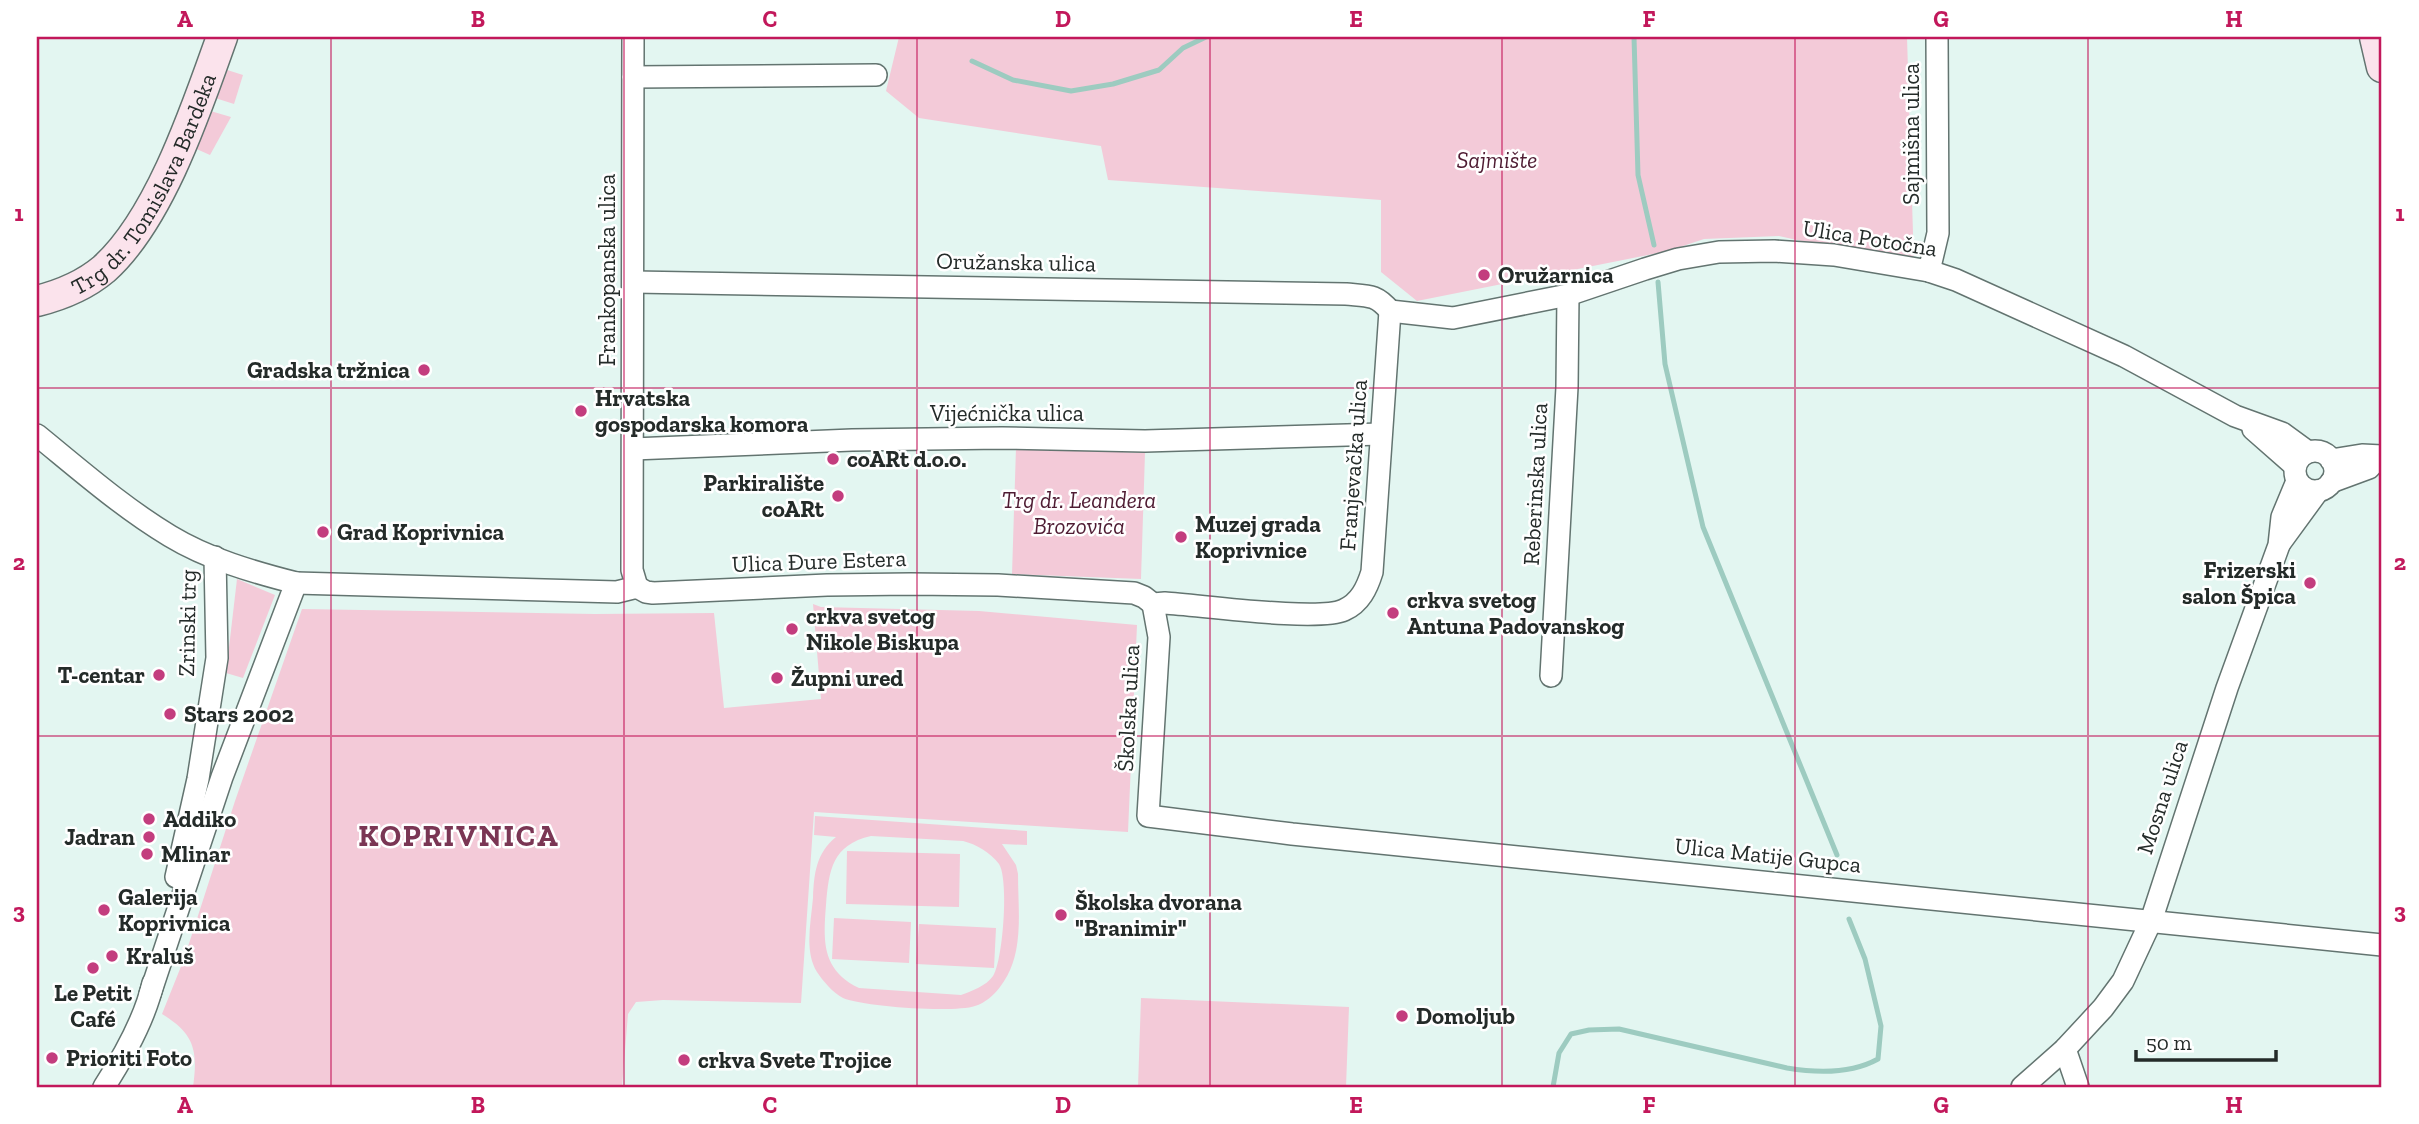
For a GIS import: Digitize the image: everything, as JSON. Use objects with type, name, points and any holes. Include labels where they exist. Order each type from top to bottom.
[{"type":"main road","name":"Trg dr. Tomislava Bardeka","points":[[37,300],[64,293],[84,282],[104,268],[134,236],[153,204],[185,136],[222,37]]},
{"type":"main road","points":[[2375,37],[2382,67]]},
{"type":"street","name":"Frankopanska ulica","points":[[634,37],[632,570],[637,587]]},
{"type":"street","name":"Sajmišna ulica","points":[[1929,271],[1938,233],[1937,37]]},
{"type":"street","points":[[634,77],[876,75]]},
{"type":"street","name":"Ulica Potočna","points":[[1391,312],[1453,318],[1568,295],[1645,268],[1719,252],[1774,251],[1834,255],[1929,271],[2066,328],[2235,415],[2282,433],[2300,466]]},
{"type":"street","name":"Oružanska ulica","points":[[634,282],[1346,294],[1381,299],[1391,312]]},
{"type":"street","name":"Reberinska ulica","points":[[1551,676],[1567,387],[1568,295]]},
{"type":"street","name":"Franjevačka ulica","points":[[1343,611],[1357,601],[1366,589],[1372,572],[1391,312]]},
{"type":"street","name":"Vijećnička ulica","points":[[633,449],[852,440],[1002,438],[1145,441],[1381,434]]},
{"type":"street","points":[[37,435],[137,514],[172,537],[215,557]]},
{"type":"street","points":[[2325,486],[2335,473],[2331,460],[2320,452],[2300,466],[2306,489],[2325,486],[2369,468],[2381,456]]},
{"type":"street","points":[[2331,460],[2362,455],[2381,456]]},
{"type":"street","name":"Mosna ulica","points":[[2022,1087],[2065,1049],[2103,1008],[2123,981],[2151,921],[2222,701],[2279,545],[2282,517],[2300,466]]},
{"type":"street","name":"Mosna ulica","points":[[2279,545],[2325,486]]},
{"type":"street","name":"Zrinski trg","points":[[104,1087],[127,1049],[150,995],[222,777],[296,583],[261,574],[215,557],[217,658],[198,779],[150,995]]},
{"type":"street","name":"Ulica Đure Estera","points":[[296,583],[617,592],[637,587],[653,593],[827,585],[998,585],[1134,593],[1153,604],[1310,615],[1343,611]]},
{"type":"street","name":"Školska ulica","points":[[1148,816],[1159,637],[1153,604]]},
{"type":"street","name":"Ulica Matije Gupca","points":[[1148,816],[1292,834],[2382,946]]},
{"type":"street","points":[[2065,1049],[2078,1087]]},
{"type":"green space","name":"Sajmište","points":[[899,37],[1907,37],[1914,266],[1779,236],[1704,239],[1668,251],[1417,301],[1381,272],[1381,200],[1108,180],[1101,146],[919,118],[886,91]]},
{"type":"green space","points":[[221,68],[243,75],[234,104],[212,97]]},
{"type":"green space","points":[[207,110],[231,117],[210,155],[192,147]]},
{"type":"green space","name":"Trg dr. Leandera Brozovića","points":[[1016,448],[1145,453],[1141,579],[1012,574]]},
{"type":"green space","points":[[237,579],[275,595],[243,678],[226,673]]},
{"type":"green space","points":[[813,604],[821,607],[979,611],[1137,625],[1128,832],[814,812],[801,1003],[663,1000],[636,1002],[628,1014],[622,1087],[193,1087],[195,1063],[192,1044],[173,1021],[162,1014],[184,959],[235,801],[302,609],[595,614],[714,613],[724,708],[821,699]]},
{"type":"green space","points":[[815,816],[1027,831],[1027,845],[1002,844],[1016,865],[1019,918],[1013,961],[998,990],[979,1005],[948,1009],[870,1004],[843,998],[836,993],[822,979],[813,964],[809,936],[817,864],[824,850],[836,837],[814,835]],"holes":[[[871,836],[963,841],[988,853],[999,864],[1002,873],[1004,920],[997,967],[990,980],[961,995],[859,988],[847,981],[832,964],[825,943],[829,881],[831,870],[840,853],[858,840]]]},
{"type":"green space","points":[[847,851],[960,854],[959,907],[846,904]]},
{"type":"green space","points":[[834,918],[911,922],[909,963],[832,959]]},
{"type":"green space","points":[[919,924],[996,928],[994,968],[916,964]]},
{"type":"green space","points":[[1141,998],[1349,1007],[1346,1087],[1138,1087]]},
{"type":"waterway","points":[[972,61],[1013,80],[1071,91],[1113,84],[1159,70],[1183,48],[1206,37]]},
{"type":"waterway","points":[[1634,37],[1638,175],[1654,245]]},
{"type":"waterway","points":[[1658,282],[1665,364],[1703,527],[1837,855]]},
{"type":"waterway","points":[[1553,1087],[1559,1053],[1571,1034],[1589,1030],[1619,1029],[1798,1070],[1845,1070],[1878,1059],[1881,1026],[1865,959],[1849,919]]},
{"type":"place","name":"Oružarnica","points":[[1484,275]]},
{"type":"place","name":"Gradska tržnica","points":[[424,370]]},
{"type":"place","name":"Hrvatska gospodarska komora","points":[[581,411]]},
{"type":"place","name":"coARt d.o.o.","points":[[833,459]]},
{"type":"place","name":"Parkiralište coARt","points":[[838,496]]},
{"type":"place","name":"Grad Koprivnica","points":[[323,532]]},
{"type":"place","name":"Muzej grada Koprivnice","points":[[1181,537]]},
{"type":"place","name":"Frizerski salon Špica","points":[[2310,583]]},
{"type":"place","name":"crkva svetog Antuna Padovanskog","points":[[1393,613]]},
{"type":"place","name":"crkva svetog Nikole Biskupa","points":[[792,629]]},
{"type":"place","name":"T-centar","points":[[159,675]]},
{"type":"place","name":"Župni ured","points":[[777,678]]},
{"type":"place","name":"Stars 2002","points":[[170,714]]},
{"type":"place","name":"Addiko","points":[[149,819]]},
{"type":"place","name":"Jadran","points":[[149,837]]},
{"type":"place","name":"Mlinar","points":[[147,854]]},
{"type":"place","name":"Galerija Koprivnica","points":[[104,910]]},
{"type":"place","name":"Školska dvorana \"Branimir\"","points":[[1061,915]]},
{"type":"place","name":"Kraluš","points":[[112,956]]},
{"type":"place","name":"Le Petit Café","points":[[93,968]]},
{"type":"place","name":"Domoljub","points":[[1402,1016]]},
{"type":"place","name":"Prioriti Foto","points":[[52,1058]]},
{"type":"place","name":"crkva Svete Trojice","points":[[684,1060]]},
{"type":"district","name":"KOPRIVNICA","points":[[459,836]]}]
